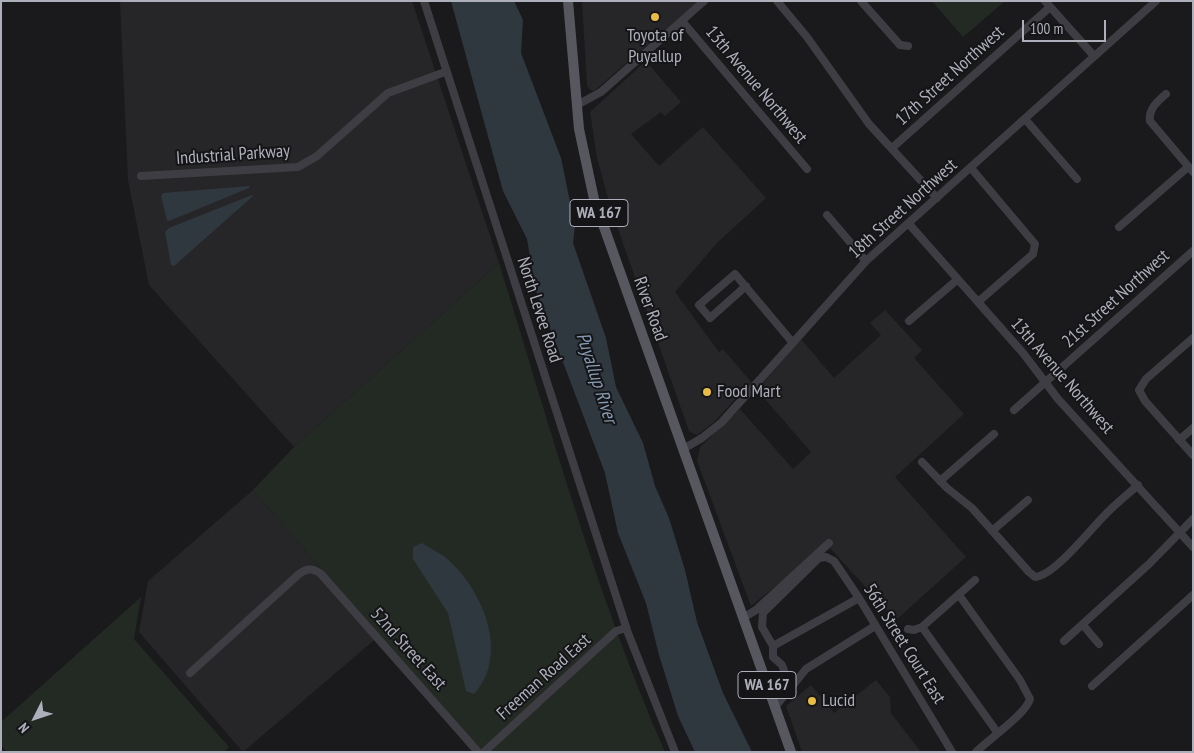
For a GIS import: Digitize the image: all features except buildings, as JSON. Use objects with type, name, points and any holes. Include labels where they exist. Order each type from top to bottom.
[{"type":"main road","name":"River Road","points":[[568,1],[582,147],[594,199],[743,618]]},
{"type":"main road","name":"WA 167","points":[[743,618],[791,752]]},
{"type":"street","name":"North Levee Road","points":[[424,1],[445,72],[626,628],[675,752]]},
{"type":"street","points":[[577,105],[594,97],[613,82],[704,1]]},
{"type":"street","points":[[777,1],[807,37],[869,124],[937,198]]},
{"type":"street","points":[[861,1],[900,45],[908,46]]},
{"type":"street","name":"18th Street Northwest","points":[[683,449],[702,438],[722,422],[828,301],[866,261],[1156,1]]},
{"type":"street","points":[[1047,4],[1094,56]]},
{"type":"street","name":"17th Street Northwest","points":[[892,148],[1047,4]]},
{"type":"street","name":"13th Avenue Northwest","points":[[682,21],[807,169]]},
{"type":"street","name":"Industrial Parkway","points":[[141,176],[298,167],[317,156],[388,93],[445,72]]},
{"type":"street","points":[[1143,127],[1150,117],[1154,106],[1166,94]]},
{"type":"street","points":[[1119,227],[1191,170],[1150,117]]},
{"type":"street","points":[[1025,119],[1077,178]]},
{"type":"street","points":[[971,168],[1032,239],[1035,249],[1026,261],[978,302]]},
{"type":"street","points":[[827,215],[866,261]]},
{"type":"street","name":"13th Avenue Northwest","points":[[909,224],[1028,359],[1045,383],[1193,547]]},
{"type":"street","name":"21st Street Northwest","points":[[1014,410],[1193,251]]},
{"type":"street","points":[[746,286],[710,318],[699,305],[736,274],[746,286],[793,343]]},
{"type":"street","points":[[909,321],[958,279]]},
{"type":"street","points":[[1193,338],[1146,380],[1139,390],[1145,400],[1193,456]]},
{"type":"street","points":[[1179,440],[1193,428]]},
{"type":"street","points":[[940,481],[994,434]]},
{"type":"street","points":[[922,462],[940,481],[972,508],[1028,572],[1037,577],[1046,573],[1068,554],[1104,516],[1138,485]]},
{"type":"street","points":[[992,531],[1028,500]]},
{"type":"street","points":[[1064,640],[1149,564],[1193,519]]},
{"type":"street","points":[[743,618],[756,610],[828,543]]},
{"type":"street","name":"56th Street Court East","points":[[773,646],[762,628],[763,613],[819,558],[826,556],[834,561],[859,598],[952,752]]},
{"type":"street","name":"52nd Street East","points":[[190,673],[299,574],[308,569],[314,569],[322,574],[478,752]]},
{"type":"street","points":[[908,629],[914,630],[922,627],[975,580]]},
{"type":"street","points":[[959,595],[1030,696],[1026,707],[976,752]]},
{"type":"street","points":[[1092,686],[1193,595]]},
{"type":"street","points":[[790,687],[782,665],[773,657],[773,646],[859,598]]},
{"type":"street","points":[[1082,625],[1099,644]]},
{"type":"street","points":[[775,706],[806,669],[875,626]]},
{"type":"street","points":[[922,627],[996,732]]},
{"type":"street","name":"Freeman Road East","points":[[484,752],[616,631],[626,628]]},
{"type":"shaded area","points":[[120,1],[412,1],[499,263],[294,447],[149,285],[128,180]]},
{"type":"shaded area","points":[[582,1],[698,1],[594,91],[590,90],[587,85]]},
{"type":"shaded area","points":[[932,1],[1005,1],[963,37]]},
{"type":"shaded area","points":[[646,61],[681,102],[665,116],[661,112],[631,134],[659,166],[703,127],[766,198],[717,243],[675,292],[719,352],[723,349],[751,382],[713,423],[697,435],[689,431],[612,212],[597,158],[590,112]]},
{"type":"shaded area","points":[[499,263],[575,510],[617,632],[665,752],[479,752],[253,490],[294,447]]},
{"type":"shaded area","points":[[885,310],[922,350],[914,358],[964,414],[895,477],[966,557],[896,620],[830,548],[800,575],[797,569],[751,606],[697,461],[700,447],[740,409],[793,469],[811,452],[757,390],[801,339],[834,378],[881,335],[870,323]]},
{"type":"shaded area","points":[[253,490],[379,636],[243,752],[139,632],[148,581]]},
{"type":"shaded area","points":[[141,597],[134,639],[229,747],[224,752],[7,752],[1,745],[1,722]]},
{"type":"shaded area","points":[[876,680],[890,697],[891,713],[921,752],[802,752],[786,706],[811,685],[834,713]]},
{"type":"water","name":"Puyallup River","points":[[451,1],[514,1],[523,20],[521,53],[561,158],[575,226],[573,243],[606,338],[616,387],[643,443],[655,486],[669,518],[685,570],[697,622],[723,693],[752,752],[695,752],[678,716],[659,655],[646,603],[618,533],[605,473],[536,291],[527,239],[503,191]]},
{"type":"water","points":[[249,186],[249,188],[169,221],[167,220],[161,196],[163,193]]},
{"type":"water","points":[[252,195],[174,266],[171,265],[165,232],[169,228]]},
{"type":"water","points":[[422,543],[445,557],[458,570],[480,603],[487,622],[491,641],[490,660],[485,678],[474,694],[466,691],[448,613],[413,559],[413,547]]},
{"type":"place","name":"Toyota of Puyallup","points":[[655,17]]},
{"type":"place","name":"Food Mart","points":[[707,392]]},
{"type":"place","name":"Lucid","points":[[812,701]]}]
